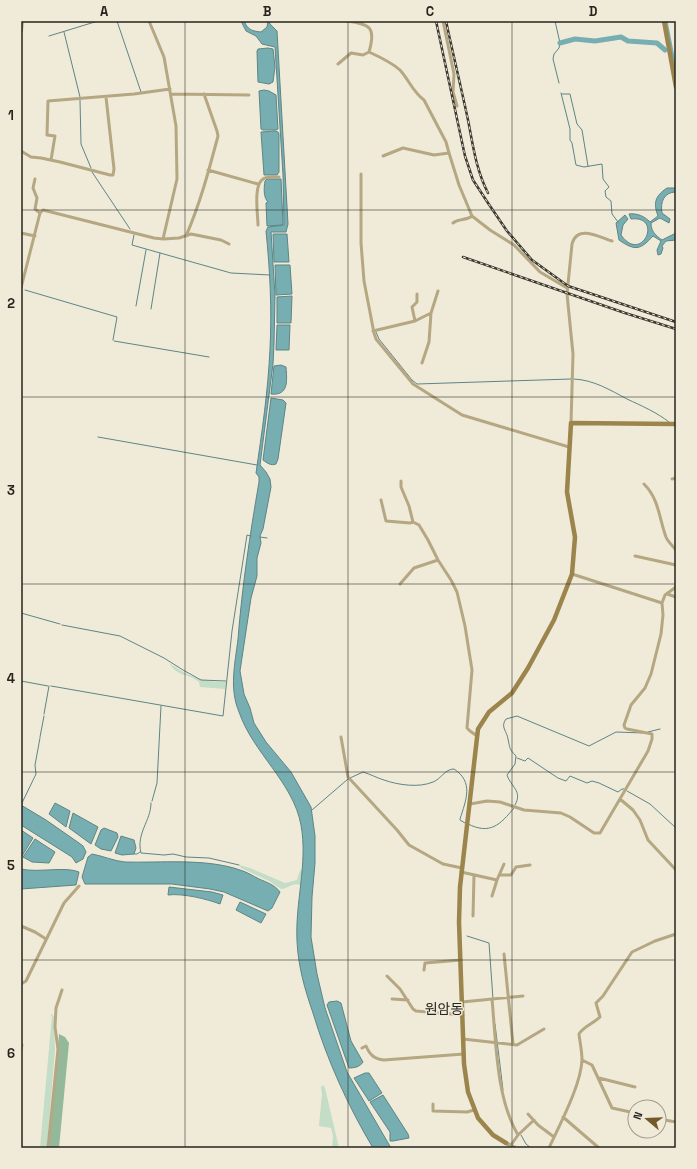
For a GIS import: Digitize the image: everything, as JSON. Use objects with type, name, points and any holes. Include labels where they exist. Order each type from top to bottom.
[{"type":"main road","points":[[664,21],[676,87]]},
{"type":"main road","points":[[508,1144],[485,1128],[474,1110],[468,1092],[464,1054],[459,922],[461,870],[478,729],[489,712],[512,693],[528,668],[554,620],[572,574],[575,537],[567,492],[571,423],[676,424]]},
{"type":"street","points":[[21,31],[22,21]]},
{"type":"street","points":[[149,21],[164,57],[176,126],[177,179],[163,239]]},
{"type":"street","points":[[338,64],[350,53],[363,55],[369,52],[373,37],[373,33],[361,24],[347,21]]},
{"type":"street","points":[[443,21],[454,74],[453,92],[457,106]]},
{"type":"street","points":[[369,52],[388,62],[399,70],[418,96],[424,100],[446,142],[459,185],[472,216],[490,230],[514,245],[540,272],[567,288]]},
{"type":"street","points":[[51,160],[56,136],[47,135],[48,101],[106,97],[170,89]]},
{"type":"street","points":[[171,94],[249,94]]},
{"type":"street","points":[[186,236],[218,136],[204,94]]},
{"type":"street","points":[[21,151],[31,157],[51,160],[113,175],[114,169],[106,97]]},
{"type":"street","points":[[383,156],[403,148],[434,155],[449,153]]},
{"type":"street","points":[[208,170],[258,184]]},
{"type":"street","points":[[361,174],[361,242],[364,281],[373,331],[376,339],[413,384],[462,415],[570,447]]},
{"type":"street","points":[[258,226],[258,184],[264,178],[278,177]]},
{"type":"street","points":[[35,179],[32,188],[37,198],[35,208],[40,213]]},
{"type":"street","points":[[21,288],[40,213],[43,210],[154,238],[179,238],[191,234],[221,240],[228,244]]},
{"type":"street","points":[[453,223],[472,216]]},
{"type":"street","points":[[571,423],[573,354],[567,288],[573,239],[585,232],[612,241]]},
{"type":"street","points":[[21,234],[35,236]]},
{"type":"street","points":[[422,363],[430,342],[431,313],[438,291]]},
{"type":"street","points":[[415,321],[412,307],[416,302],[417,294]]},
{"type":"street","points":[[373,331],[415,321],[431,313]]},
{"type":"street","points":[[401,481],[401,487],[414,522]]},
{"type":"street","points":[[644,484],[656,501],[667,538],[676,550]]},
{"type":"street","points":[[381,500],[386,521],[414,522],[419,525],[451,580],[456,592],[465,626],[472,670],[467,728],[477,736]]},
{"type":"street","points":[[635,556],[676,565]]},
{"type":"street","points":[[400,584],[414,568],[438,560]]},
{"type":"street","points":[[572,574],[662,603]]},
{"type":"street","points":[[470,804],[486,801],[500,802],[524,810],[561,813],[598,834],[604,827],[648,751],[652,739],[652,734],[627,729],[624,725],[631,705],[647,685],[652,674],[662,634],[662,603],[667,594],[676,587]]},
{"type":"street","points":[[667,594],[676,596]]},
{"type":"street","points":[[341,737],[348,777],[409,845],[443,864],[474,875],[497,880]]},
{"type":"street","points":[[620,799],[640,820],[645,834],[651,844],[676,870]]},
{"type":"street","points":[[492,896],[504,864]]},
{"type":"street","points":[[499,875],[511,875],[516,867],[530,865]]},
{"type":"street","points":[[473,916],[474,875]]},
{"type":"street","points":[[21,984],[26,981],[64,903],[79,886]]},
{"type":"street","points":[[21,926],[46,939]]},
{"type":"street","points":[[549,1148],[580,1073],[582,1060],[580,1034],[584,1028],[600,1017],[596,1003],[603,996],[630,955],[635,950],[649,943],[676,934]]},
{"type":"street","points":[[504,954],[513,1044]]},
{"type":"street","points":[[424,970],[425,963],[461,960]]},
{"type":"street","points":[[386,976],[400,989],[413,1010],[419,1012],[463,1015]]},
{"type":"street","points":[[48,1148],[58,1048],[55,1027],[56,1008],[62,990]]},
{"type":"street","points":[[462,1002],[522,996]]},
{"type":"street","points":[[392,998],[408,1000]]},
{"type":"street","points":[[492,999],[503,1099],[512,1125],[518,1135]]},
{"type":"street","points":[[463,1039],[518,1044],[544,1029]]},
{"type":"street","points":[[21,1044],[21,1049]]},
{"type":"street","points":[[362,1048],[366,1046],[372,1056],[377,1059],[384,1060],[464,1054]]},
{"type":"street","points":[[582,1060],[592,1065],[612,1108],[627,1111]]},
{"type":"street","points":[[599,1078],[635,1087]]},
{"type":"street","points":[[433,1104],[433,1112],[467,1112],[474,1110]]},
{"type":"street","points":[[528,1114],[538,1125],[554,1137]]},
{"type":"street","points":[[563,1117],[599,1148]]},
{"type":"street","points":[[515,1148],[508,1144],[534,1120]]},
{"type":"green space","points":[[169,663],[196,678],[226,682],[225,689],[200,687],[199,682],[179,673]]},
{"type":"green space","points":[[239,865],[250,868],[285,883],[297,880],[301,869],[303,870],[301,885],[293,885],[281,889],[269,881],[241,868]]},
{"type":"green space","points":[[50,1014],[54,1017],[55,1049],[47,1148],[40,1148],[52,1016]]},
{"type":"green space","points":[[59,1034],[65,1037],[69,1043],[59,1148],[49,1148]]},
{"type":"green space","points":[[323,1085],[325,1088],[339,1148],[332,1148],[333,1136],[331,1128],[319,1126],[322,1094],[321,1087]]},
{"type":"water","points":[[241,21],[244,21],[251,30],[261,32],[267,27],[269,21],[277,31],[288,224],[286,232],[271,232],[275,295],[274,344],[273,364],[260,465],[270,479],[271,487],[263,529],[260,536],[261,543],[257,558],[257,576],[251,598],[240,671],[244,694],[254,723],[266,742],[291,772],[311,807],[315,836],[315,863],[311,937],[317,974],[325,1008],[347,1072],[391,1148],[373,1148],[355,1116],[339,1082],[319,1031],[300,969],[297,941],[303,840],[297,809],[282,781],[253,741],[245,727],[234,694],[234,667],[252,521],[259,482],[259,477],[256,473],[269,365],[271,304],[266,231],[268,227],[284,225],[283,175],[275,47],[262,44],[256,36],[246,31]]},
{"type":"water","points":[[258,49],[273,49],[275,67],[273,82],[269,84],[258,82],[257,51]]},
{"type":"water","points":[[264,90],[276,95],[278,129],[276,130],[261,129],[259,91]]},
{"type":"water","points":[[275,131],[279,134],[279,172],[277,175],[264,175],[261,132]]},
{"type":"water","points":[[267,179],[281,179],[282,225],[267,226],[266,203],[268,202],[265,197],[264,189],[265,181]]},
{"type":"water","points":[[667,188],[676,188],[676,192],[668,194],[662,202],[662,213],[670,219],[669,223],[660,218],[651,223],[651,226],[654,233],[662,240],[676,233],[676,240],[666,241],[662,246],[663,248],[661,254],[658,255],[657,250],[661,241],[653,236],[645,244],[638,247],[630,246],[619,240],[616,223],[625,215],[628,219],[623,225],[621,235],[629,243],[636,245],[642,242],[646,237],[648,230],[646,224],[641,220],[631,219],[629,214],[640,215],[650,222],[658,216],[655,204],[656,200]]},
{"type":"water","points":[[273,234],[287,234],[289,262],[274,262]]},
{"type":"water","points":[[275,265],[290,265],[292,294],[276,295]]},
{"type":"water","points":[[292,296],[291,323],[277,323],[277,297]]},
{"type":"water","points":[[277,325],[290,325],[289,350],[276,350]]},
{"type":"water","points":[[281,365],[286,367],[286,386],[281,392],[271,394],[274,366]]},
{"type":"water","points":[[271,398],[283,400],[286,403],[278,459],[276,464],[272,465],[263,460]]},
{"type":"water","points":[[55,803],[70,811],[66,827],[49,814]]},
{"type":"water","points":[[21,805],[46,820],[83,846],[86,852],[83,859],[76,863],[72,857],[21,825]]},
{"type":"water","points":[[73,813],[98,827],[91,844],[69,828]]},
{"type":"water","points":[[104,828],[117,833],[118,837],[111,851],[101,849],[95,845],[101,830]]},
{"type":"water","points":[[21,830],[33,838],[22,856],[21,856]]},
{"type":"water","points":[[121,836],[134,840],[136,848],[134,854],[122,855],[115,853]]},
{"type":"water","points":[[35,839],[55,852],[49,863],[32,862],[23,857]]},
{"type":"water","points":[[92,854],[125,862],[198,862],[227,866],[248,873],[273,886],[280,892],[272,908],[268,911],[224,892],[210,889],[172,884],[85,884],[82,877],[88,857]]},
{"type":"water","points":[[21,869],[73,870],[79,872],[76,885],[21,889]]},
{"type":"water","points":[[169,887],[212,892],[223,895],[220,904],[194,897],[168,895]]},
{"type":"water","points":[[240,902],[266,914],[261,923],[236,910]]},
{"type":"water","points":[[337,1001],[341,1003],[351,1041],[363,1062],[355,1067],[349,1068],[327,1005],[329,1002]]},
{"type":"water","points":[[365,1073],[369,1073],[382,1093],[369,1101],[354,1078]]},
{"type":"water","points":[[383,1095],[408,1134],[409,1138],[390,1141],[390,1132],[370,1102]]},
{"type":"waterway","points":[[49,36],[98,21]]},
{"type":"waterway","points":[[117,21],[141,92]]},
{"type":"waterway","points":[[555,21],[560,43],[553,59],[559,83]]},
{"type":"waterway","points":[[666,21],[676,72]]},
{"type":"waterway","points":[[64,32],[80,97]]},
{"type":"waterway","points":[[560,43],[575,39],[595,41],[621,37],[628,41],[657,43],[665,50]]},
{"type":"waterway","points":[[561,93],[570,129],[570,140],[572,143],[576,165],[584,167],[602,164],[603,179],[609,187],[605,191],[606,197],[611,201],[612,214],[618,222]]},
{"type":"waterway","points":[[562,94],[570,94],[577,124],[582,130],[588,166]]},
{"type":"waterway","points":[[80,100],[81,144],[91,168]]},
{"type":"waterway","points":[[92,172],[130,229]]},
{"type":"waterway","points":[[134,235],[132,245],[231,273],[270,275]]},
{"type":"waterway","points":[[136,306],[146,250]]},
{"type":"waterway","points":[[151,309],[160,253]]},
{"type":"waterway","points":[[25,290],[117,317],[113,340]]},
{"type":"waterway","points":[[376,332],[379,339],[412,380],[417,384],[571,379]]},
{"type":"waterway","points":[[114,341],[209,357]]},
{"type":"waterway","points":[[574,379],[588,381],[602,386],[649,409],[669,422]]},
{"type":"waterway","points":[[98,437],[257,465]]},
{"type":"waterway","points":[[51,686],[223,716],[232,631],[247,535],[251,536]]},
{"type":"waterway","points":[[260,537],[267,538]]},
{"type":"waterway","points":[[21,613],[60,624]]},
{"type":"waterway","points":[[62,625],[120,636],[164,658],[201,680],[226,681]]},
{"type":"waterway","points":[[21,681],[48,686]]},
{"type":"waterway","points":[[44,714],[49,686]]},
{"type":"waterway","points":[[152,801],[157,783],[161,706]]},
{"type":"waterway","points":[[40,737],[44,716]]},
{"type":"waterway","points":[[515,805],[518,796],[516,789],[507,775],[515,764],[516,756],[510,748],[504,727],[504,722],[506,719],[517,716],[589,746],[616,732],[643,733]]},
{"type":"waterway","points":[[648,732],[660,729]]},
{"type":"waterway","points":[[21,805],[36,774],[35,765],[40,738]]},
{"type":"waterway","points":[[517,758],[525,761],[528,758],[558,778],[566,781],[570,776],[587,783],[592,781],[599,783],[618,792],[624,789]]},
{"type":"waterway","points":[[350,778],[363,772],[396,783],[421,785],[433,782],[446,772],[454,769],[460,774],[466,786],[466,798],[460,819],[465,823]]},
{"type":"waterway","points":[[312,810],[348,779]]},
{"type":"waterway","points":[[627,791],[650,804],[676,828]]},
{"type":"waterway","points":[[151,803],[149,816],[140,839],[141,853],[164,855],[173,854],[186,857],[209,858],[239,865]]},
{"type":"waterway","points":[[468,824],[482,829],[489,828],[499,823],[514,808]]},
{"type":"waterway","points":[[134,854],[140,852]]},
{"type":"waterway","points":[[467,936],[489,943],[493,999]]},
{"type":"waterway","points":[[495,1024],[503,1090]]},
{"type":"waterway","points":[[521,1135],[526,1144],[531,1148]]},
{"type":"railway","points":[[436,21],[465,156],[473,180],[507,231],[532,260],[568,286],[676,322]]},
{"type":"railway","points":[[446,21],[475,157],[488,193]]},
{"type":"railway","points":[[463,257],[676,329]]},
{"type":"district","name":"원암동","points":[[444,1009]]}]
